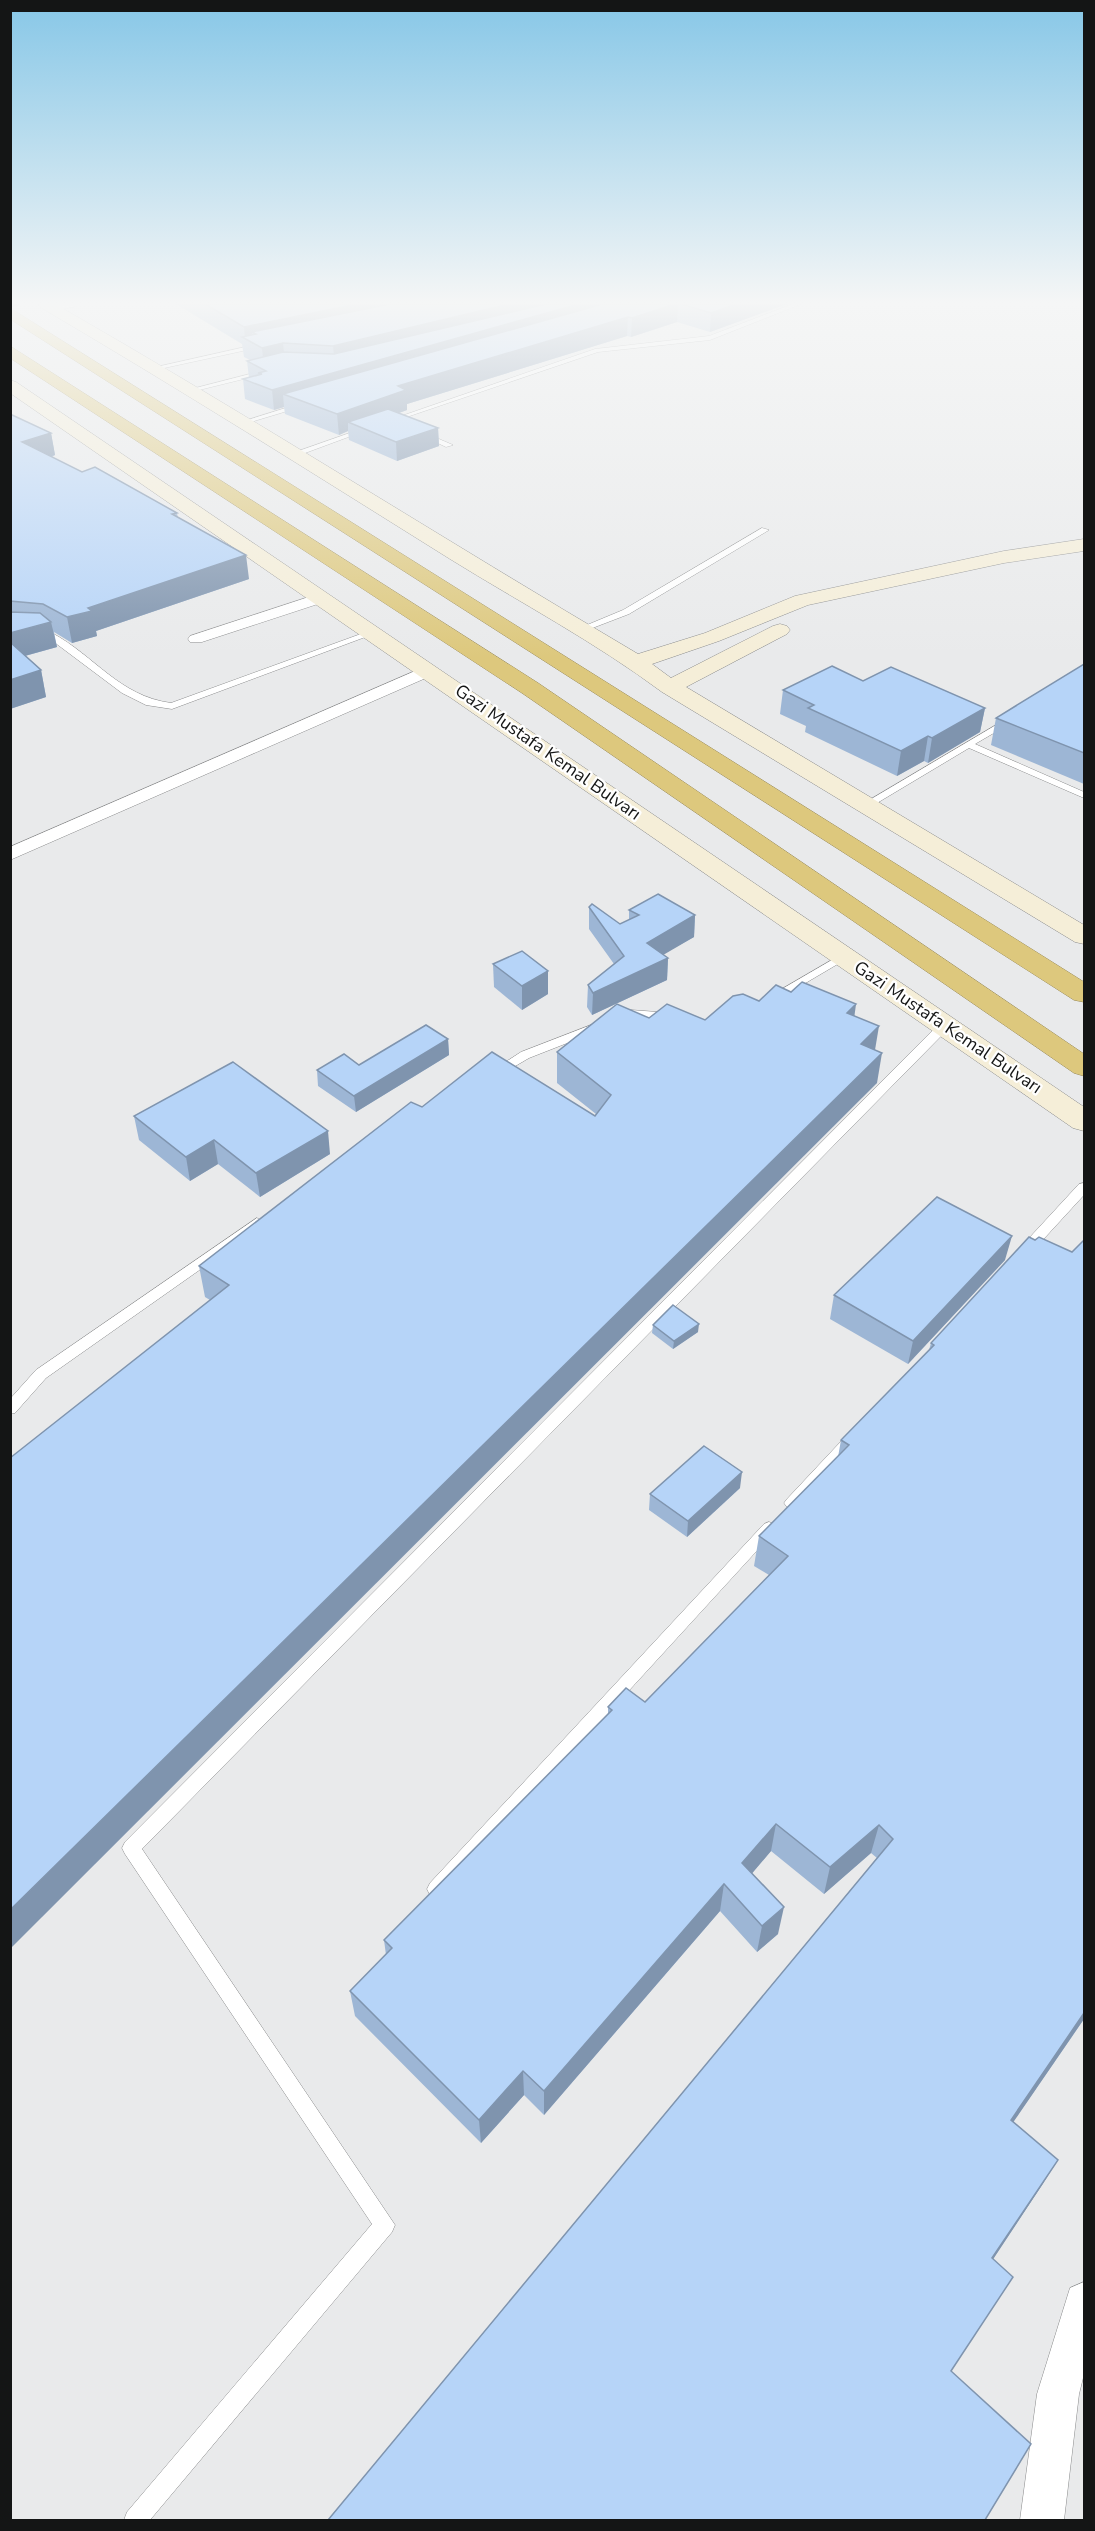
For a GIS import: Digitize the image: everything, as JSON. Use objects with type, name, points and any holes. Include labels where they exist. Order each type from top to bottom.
[{"type":"highway","name":"Gazi Mustafa Kemal Bulvarı","points":[[120,422],[530,688],[1084,1067]]},
{"type":"highway","points":[[183,422],[1084,994]]},
{"type":"street","name":"Gazi Mustafa Kemal Bulvarı","points":[[64,422],[1084,1120]]},
{"type":"street","points":[[241,423],[579,630],[636,662],[670,687],[1084,936]]},
{"type":"street","points":[[636,662],[712,637],[802,600],[1004,557],[1084,545]]},
{"type":"street","points":[[670,687],[815,613],[880,596],[1084,558]]},
{"type":"street","points":[[196,639],[321,598]]},
{"type":"street","points":[[10,854],[429,670]]},
{"type":"street","points":[[1042,2520],[1058,2394],[1084,2302]]},
{"type":"lane","points":[[294,454],[386,422]]},
{"type":"lane","points":[[392,422],[399,425]]},
{"type":"lane","points":[[419,433],[449,445]]},
{"type":"lane","points":[[579,630],[626,612],[765,530]]},
{"type":"lane","points":[[10,631],[48,634],[125,691],[149,703],[172,706],[372,633]]},
{"type":"lane","points":[[868,804],[1017,716]]},
{"type":"lane","points":[[969,745],[1084,795]]},
{"type":"lane","points":[[762,1004],[844,956]]},
{"type":"lane","points":[[484,1079],[525,1055],[631,1013],[686,1018]]},
{"type":"lane","points":[[135,2520],[385,2225],[131,1848],[945,1025]]},
{"type":"lane","points":[[1011,1266],[1084,1187]]},
{"type":"lane","points":[[10,1409],[41,1374],[265,1217]]},
{"type":"lane","points":[[426,1899],[865,1425]]},
{"type":"building","points":[[10,422],[28,422],[51,433],[22,442],[82,472],[95,467],[177,513],[172,514],[246,555],[88,608],[92,611],[67,617],[43,604],[10,601]]},
{"type":"building","points":[[348,422],[423,422],[438,428],[396,442]]},
{"type":"building","points":[[10,612],[40,613],[51,622],[10,633]]},
{"type":"building","points":[[10,642],[41,670],[10,680]]},
{"type":"building","points":[[1084,664],[1084,753],[996,718]]},
{"type":"building","points":[[832,666],[863,681],[891,667],[985,708],[932,738],[928,736],[901,751],[808,708],[814,705],[783,690]]},
{"type":"building","points":[[658,894],[695,915],[647,943],[668,958],[593,993],[588,985],[624,956],[589,907],[592,904],[620,924],[639,915],[629,910]]},
{"type":"building","points":[[522,951],[548,971],[522,986],[493,964]]},
{"type":"building","points":[[802,982],[856,1004],[847,1013],[879,1026],[861,1044],[882,1053],[10,1910],[10,1458],[229,1285],[199,1266],[411,1102],[422,1107],[492,1052],[595,1116],[611,1095],[557,1052],[617,1004],[649,1018],[667,1004],[705,1020],[733,996],[743,994],[759,1001],[776,985],[791,992]]},
{"type":"building","points":[[426,1025],[448,1039],[354,1096],[317,1070],[344,1054],[359,1065]]},
{"type":"building","points":[[233,1062],[328,1131],[256,1173],[214,1140],[186,1157],[134,1116]]},
{"type":"building","points":[[937,1197],[1012,1236],[913,1341],[834,1295]]},
{"type":"building","points":[[1029,1237],[1035,1240],[1039,1237],[1072,1252],[1084,1240],[1084,2013],[1011,2120],[1058,2160],[992,2258],[1013,2277],[951,2371],[1031,2444],[985,2520],[328,2520],[893,1839],[879,1825],[830,1867],[776,1824],[742,1863],[784,1907],[762,1926],[724,1884],[544,2091],[523,2071],[479,2120],[350,1991],[392,1948],[384,1940],[612,1710],[608,1707],[626,1688],[645,1702],[788,1556],[759,1536],[849,1445],[841,1440],[934,1345],[931,1343]]},
{"type":"building","points":[[673,1305],[699,1324],[674,1341],[653,1325]]},
{"type":"building","points":[[704,1446],[742,1472],[688,1521],[650,1494]]}]
